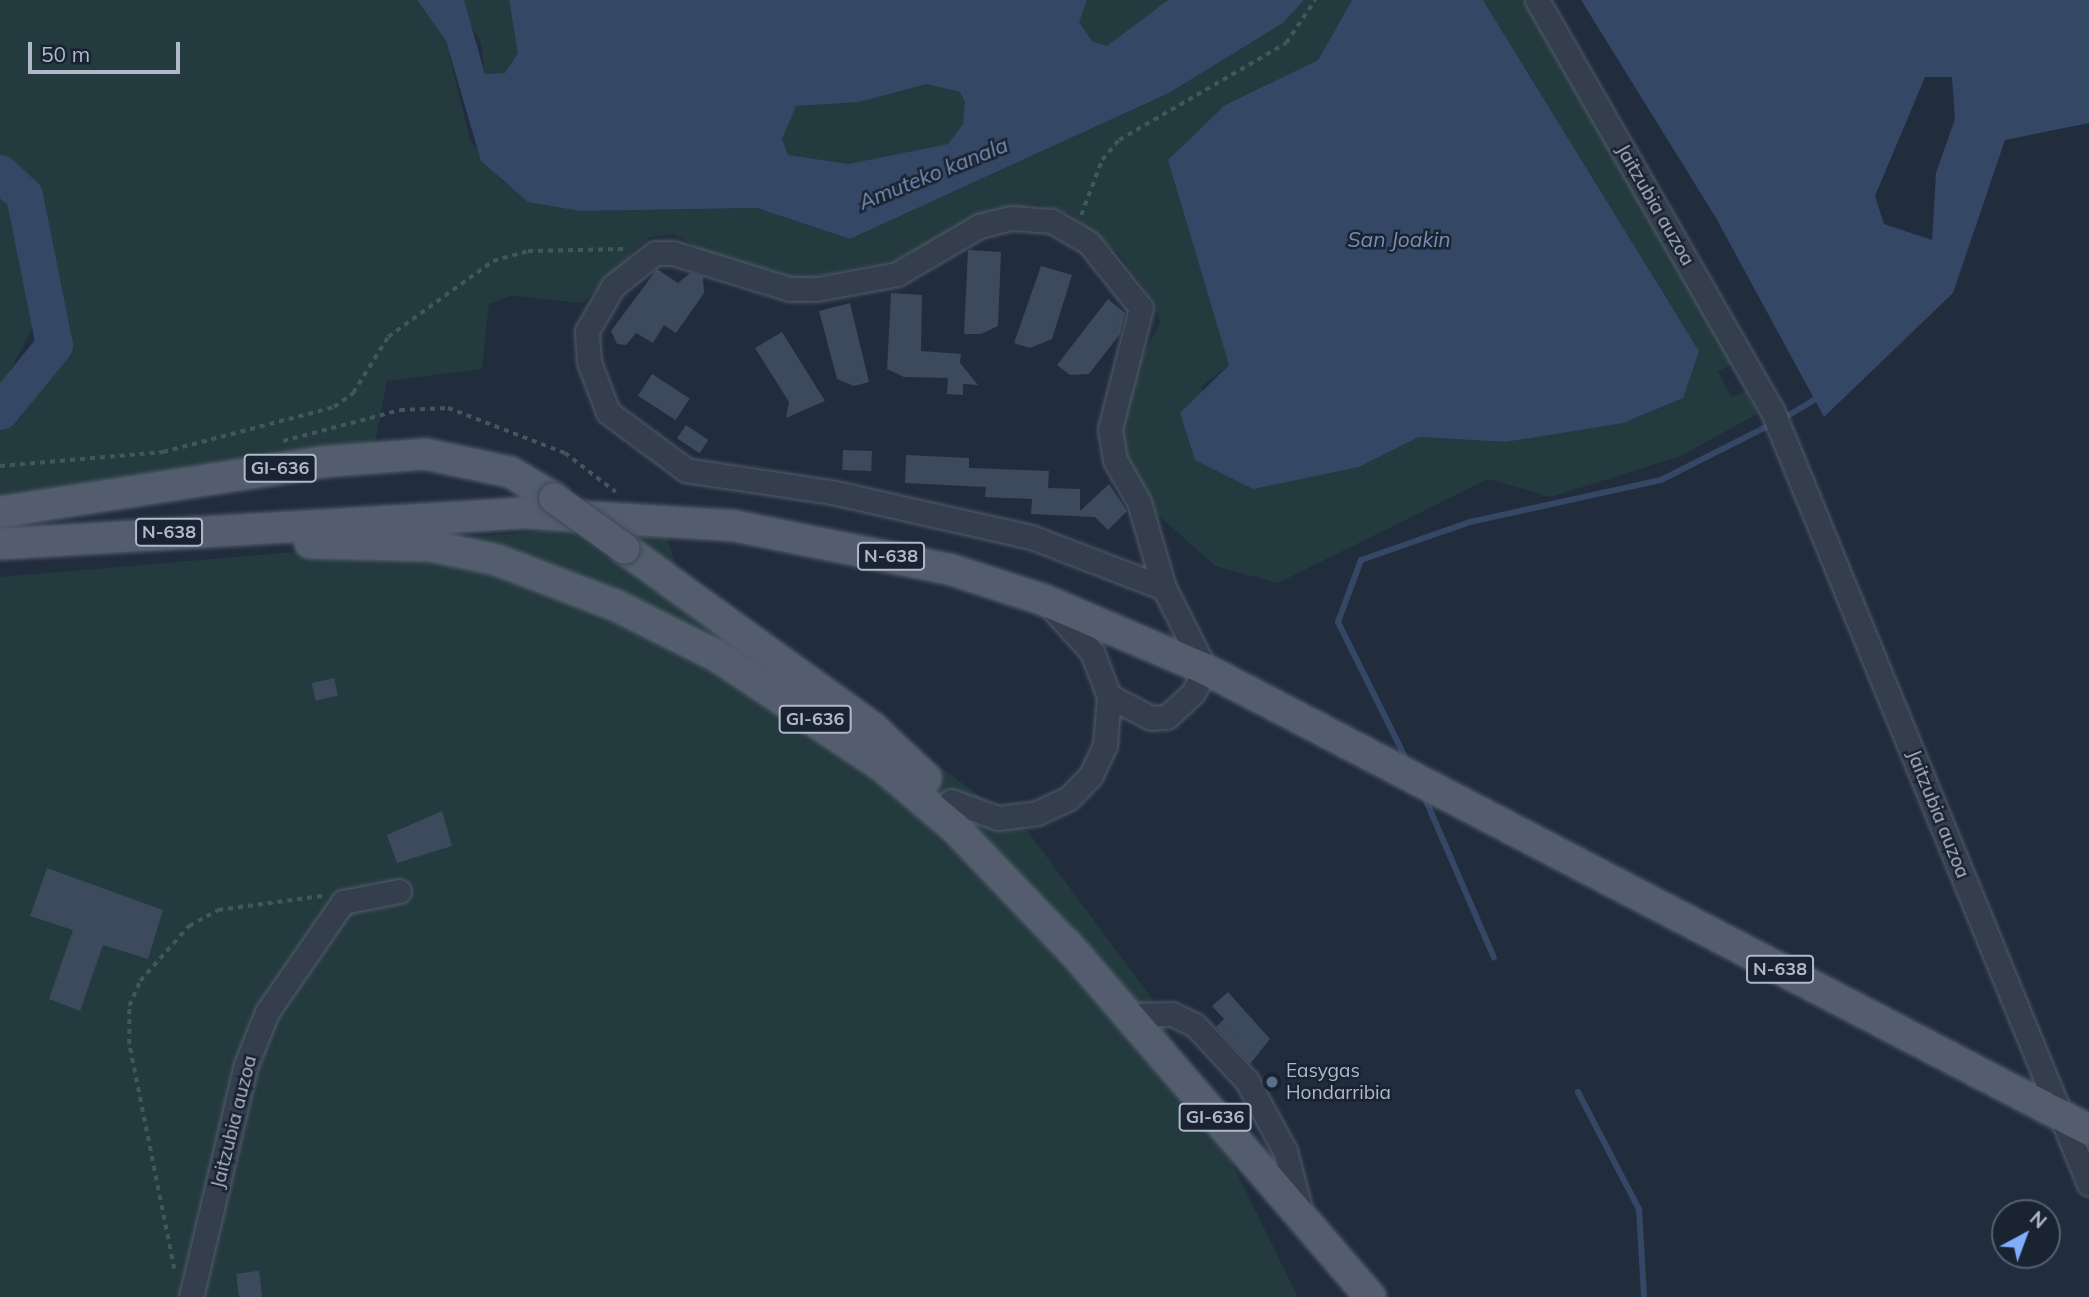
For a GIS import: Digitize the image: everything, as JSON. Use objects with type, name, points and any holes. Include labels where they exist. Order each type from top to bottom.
[{"type":"main road","name":"GI-636","points":[[0,512],[321,462],[425,454],[510,472],[554,498],[873,728],[951,801],[1079,958],[1303,1219],[1362,1292]]},
{"type":"main road","name":"N-638","points":[[0,544],[493,513],[659,518],[805,537],[949,569],[1044,600],[1205,669],[2089,1130]]},
{"type":"main road","name":"N-638","points":[[239,544],[339,523]]},
{"type":"main road","name":"GI-636","points":[[0,562],[239,544],[431,546],[497,560],[615,605],[717,656],[882,766],[954,827],[1079,958]]},
{"type":"street","name":"Jaitzubia auzoa","points":[[1537,0],[1772,410],[2089,1184]]},
{"type":"street","points":[[1109,696],[1125,709],[1167,718],[1193,693],[1205,669],[1164,588],[1139,502],[1115,460],[1110,429],[1141,308],[1089,243],[1067,228],[1036,216],[1011,218],[979,226],[897,274],[817,289],[755,281],[673,253],[640,260],[613,286],[587,331],[589,362],[608,412],[663,460],[686,470],[831,492],[1031,537],[1164,588]]},
{"type":"street","points":[[951,801],[998,818],[1037,813],[1069,798],[1091,775],[1105,745],[1109,696],[1092,652],[1044,600]]},
{"type":"street","points":[[342,902],[399,891]]},
{"type":"street","name":"Jaitzubia auzoa","points":[[191,1296],[246,1065],[267,1012],[342,902]]},
{"type":"street","points":[[1128,1015],[1172,1013],[1195,1025],[1247,1081],[1285,1151],[1303,1219]]},
{"type":"path","points":[[1067,228],[1082,214],[1102,160],[1119,140],[1286,43],[1315,0]]},
{"type":"path","points":[[0,466],[163,452],[334,407],[353,393],[388,337],[493,261],[528,251],[673,253]]},
{"type":"path","points":[[191,1296],[177,1282],[129,1044],[129,1006],[140,981],[189,926],[218,910],[326,895],[342,902]]},
{"type":"green space","points":[[0,0],[417,0],[446,41],[470,140],[503,182],[580,211],[757,208],[850,239],[1169,93],[1283,23],[1304,0],[1352,0],[1318,60],[1225,105],[1212,304],[1229,365],[1201,387],[1253,488],[1359,467],[1419,437],[1505,442],[1699,351],[1483,0],[1527,0],[1735,363],[1718,371],[1731,397],[1746,391],[1757,414],[1681,456],[1551,497],[1488,479],[1278,583],[1215,566],[1149,507],[1118,437],[1126,385],[1160,323],[1154,302],[1118,253],[1069,213],[1037,204],[1004,209],[895,260],[801,279],[724,261],[673,234],[648,238],[583,303],[511,296],[489,304],[482,369],[387,381],[375,443],[0,498],[0,428],[21,417],[62,340],[34,191],[0,156]]},
{"type":"green space","points":[[456,0],[1230,0],[987,134],[828,180],[485,74],[481,43]]},
{"type":"green space","points":[[0,184],[21,219],[37,319],[0,390]]},
{"type":"green space","points":[[661,521],[678,571],[1029,833],[1149,994],[1298,1297],[0,1297],[0,577]]},
{"type":"water","name":"Amuteko kanala","points":[[417,0],[464,0],[485,74],[505,73],[518,53],[509,0],[1087,0],[1079,22],[1092,41],[1107,46],[1168,0],[1304,0],[1283,23],[1169,93],[850,239],[757,208],[580,211],[528,202],[481,161],[446,41]],"holes":[[[927,84],[960,92],[965,102],[963,124],[948,144],[848,164],[788,155],[782,139],[796,106],[859,102]]]},
{"type":"water","name":"San Joakin","points":[[1352,0],[1483,0],[1699,351],[1683,398],[1623,423],[1505,442],[1419,437],[1359,467],[1253,489],[1195,460],[1180,413],[1229,365],[1168,160],[1225,105],[1318,60]]},
{"type":"water","points":[[1581,0],[2089,0],[2089,123],[2005,140],[1953,293],[1824,417],[1716,218]],"holes":[[[1925,77],[1952,77],[1955,119],[1936,173],[1932,240],[1884,224],[1875,196]]]},
{"type":"building","points":[[968,250],[1001,252],[998,326],[981,334],[964,334]]},
{"type":"building","points":[[1041,266],[1072,275],[1052,339],[1030,348],[1014,343]]},
{"type":"building","points":[[657,269],[678,283],[690,273],[703,277],[704,293],[676,333],[664,325],[653,343],[636,333],[626,345],[617,344],[611,331]]},
{"type":"building","points":[[891,293],[922,295],[921,351],[961,354],[960,363],[978,385],[963,384],[963,395],[947,394],[948,378],[904,377],[887,369]]},
{"type":"building","points":[[1108,299],[1125,313],[1120,334],[1089,374],[1070,375],[1057,365]]},
{"type":"building","points":[[850,303],[869,382],[854,386],[837,379],[819,311]]},
{"type":"building","points":[[782,332],[825,401],[786,418],[789,402],[755,348]]},
{"type":"building","points":[[652,374],[690,399],[676,420],[638,396]]},
{"type":"building","points":[[686,425],[708,440],[699,453],[677,438]]},
{"type":"building","points":[[843,450],[872,451],[871,471],[842,470]]},
{"type":"building","points":[[906,455],[969,458],[969,468],[1049,471],[1048,488],[1080,489],[1080,511],[1109,484],[1127,511],[1108,530],[1095,517],[1031,514],[1032,499],[985,497],[986,487],[905,483]]},
{"type":"building","points":[[334,678],[338,696],[316,701],[312,683]]},
{"type":"building","points":[[442,811],[452,846],[397,863],[387,835]]},
{"type":"building","points":[[47,868],[163,910],[148,959],[103,945],[80,1011],[49,999],[73,930],[30,916]]},
{"type":"building","points":[[1228,992],[1270,1039],[1250,1064],[1216,1027],[1224,1019],[1212,1006]]},
{"type":"building","points":[[259,1271],[262,1297],[239,1297],[236,1274]]},
{"type":"waterway","points":[[0,173],[24,195],[54,345],[0,411]]},
{"type":"waterway","points":[[1782,419],[1821,396]]},
{"type":"waterway","points":[[1407,761],[1338,622],[1361,560],[1470,522],[1661,480],[1772,424]]},
{"type":"waterway","points":[[1424,796],[1494,958]]},
{"type":"waterway","points":[[1578,1092],[1639,1209],[1644,1297]]},
{"type":"place","name":"Easygas Hondarribia","points":[[1272,1082]]}]
